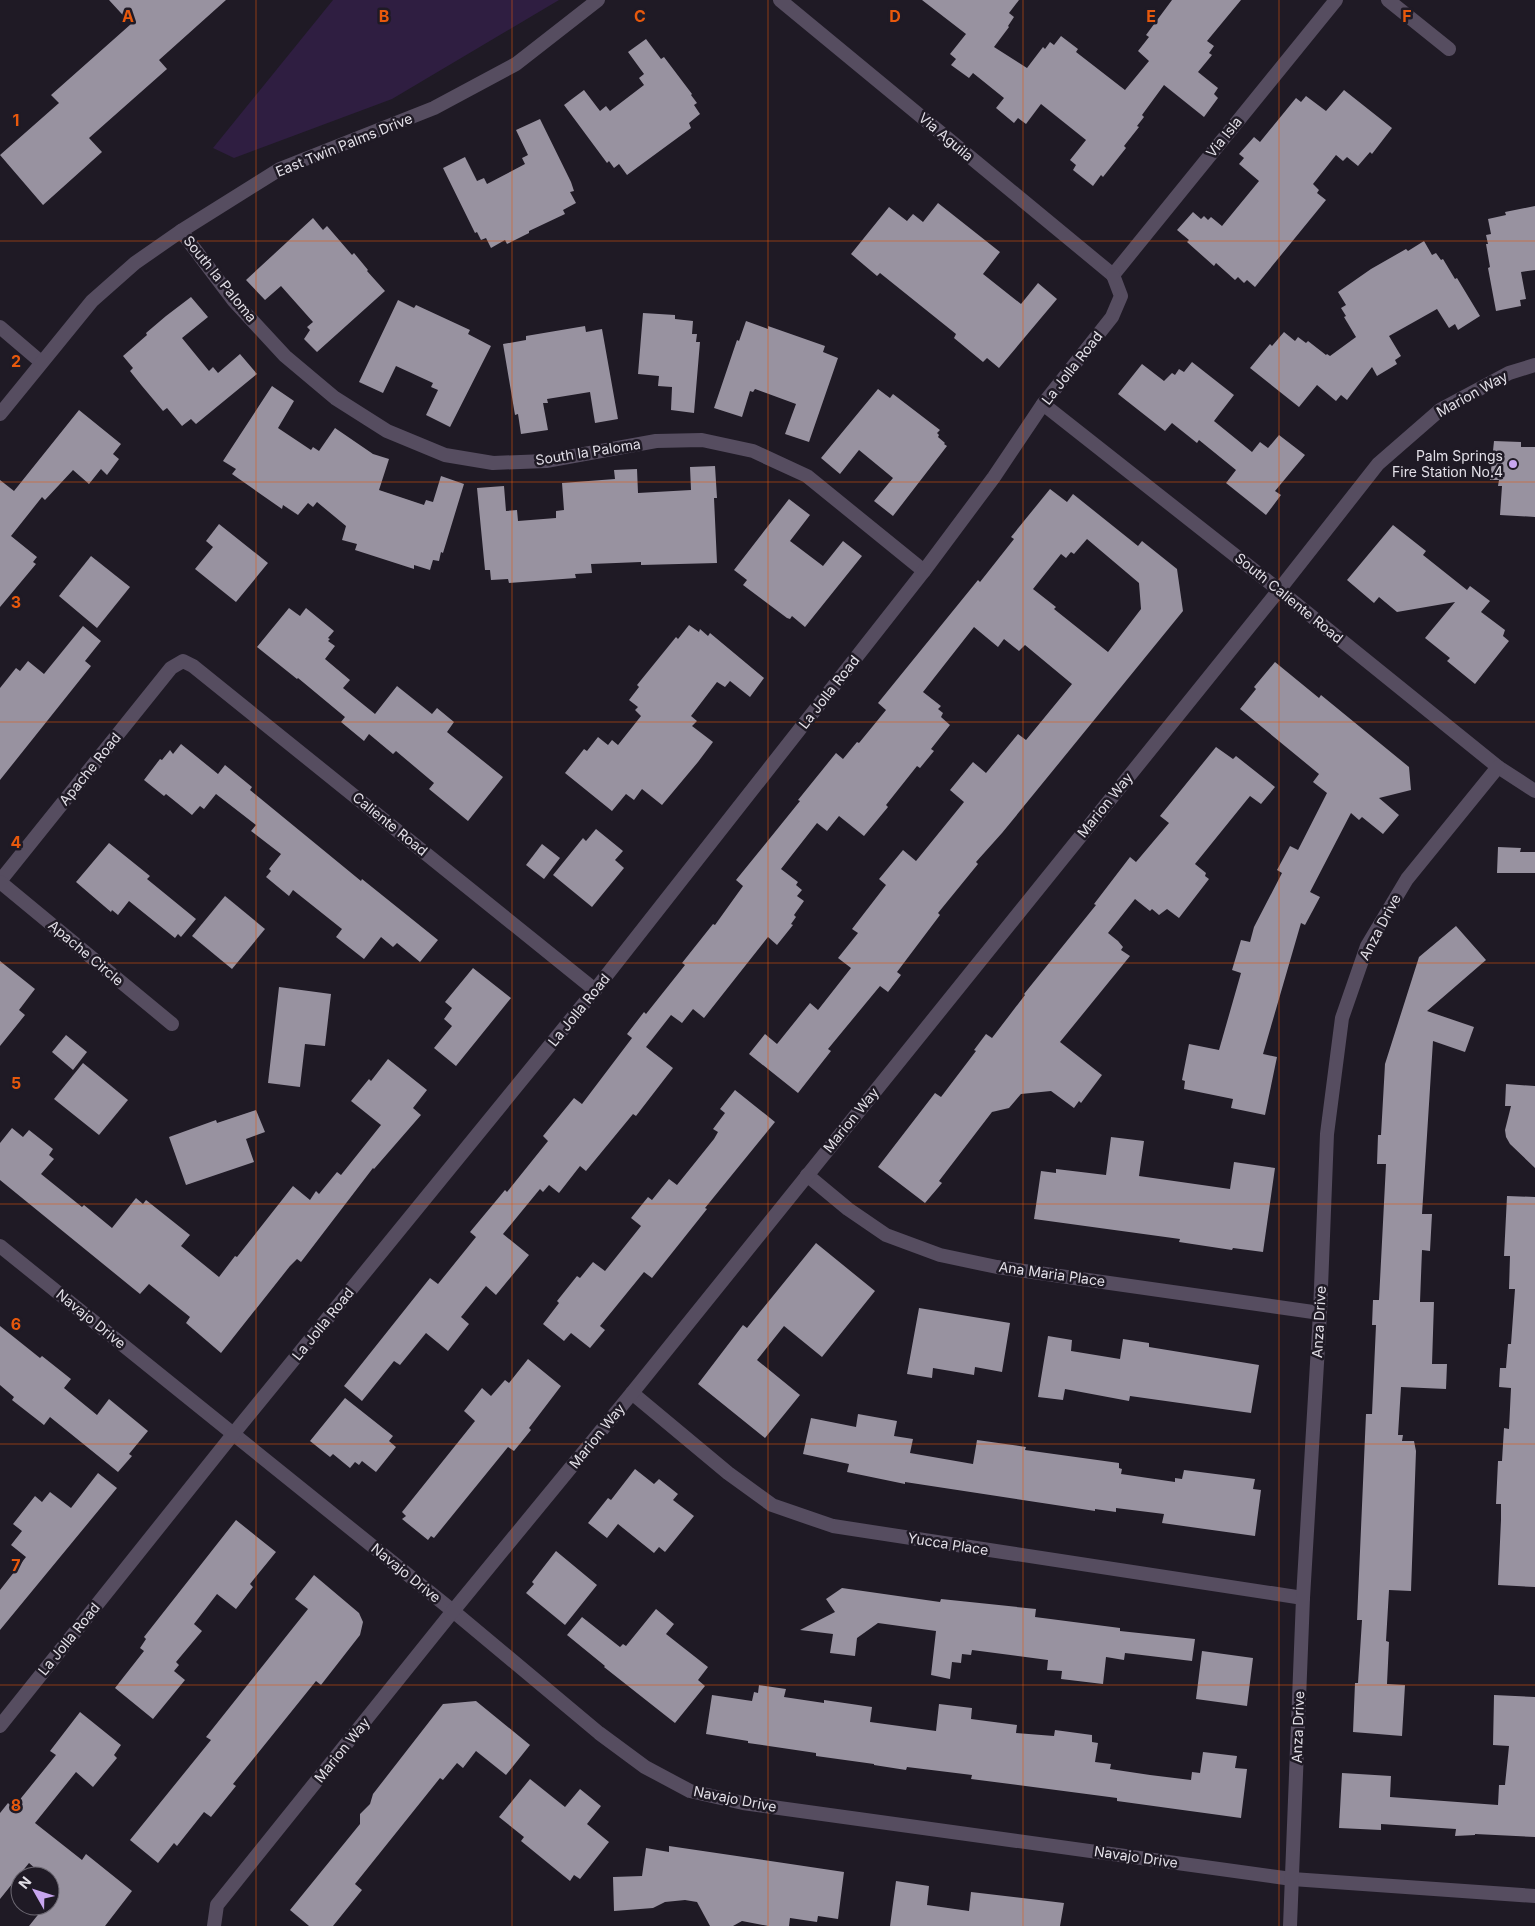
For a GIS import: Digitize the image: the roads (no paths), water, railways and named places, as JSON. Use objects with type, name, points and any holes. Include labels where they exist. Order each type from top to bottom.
[{"type":"street","name":"East Twin Palms Drive","points":[[0,414],[92,301],[135,263],[181,231],[280,168],[434,108],[516,64],[598,0]]},
{"type":"street","name":"Via Aguila","points":[[780,0],[1113,274]]},
{"type":"street","name":"Via Isla","points":[[1113,274],[1336,0]]},
{"type":"street","points":[[1388,0],[1449,50]]},
{"type":"street","name":"South la Paloma","points":[[181,231],[234,301],[285,356],[335,398],[387,431],[444,455],[493,463],[546,461],[656,441],[702,440],[752,451],[808,476],[924,570]]},
{"type":"street","name":"La Jolla Road","points":[[0,1726],[234,1434],[595,990],[924,570],[994,477],[1043,404],[1112,317],[1121,296],[1113,274]]},
{"type":"street","points":[[0,327],[41,362]]},
{"type":"street","name":"Marion Way","points":[[214,1926],[217,1905],[453,1611],[632,1394],[1279,590],[1378,464],[1440,410],[1509,373],[1535,365]]},
{"type":"street","name":"South Caliente Road","points":[[1043,404],[1279,590],[1498,767],[1535,792]]},
{"type":"street","name":"Caliente Road","points":[[183,661],[193,666],[595,990]]},
{"type":"street","name":"Apache Road","points":[[0,881],[171,668],[183,661]]},
{"type":"street","name":"Anza Drive","points":[[1290,1926],[1303,1598],[1320,1313],[1327,1134],[1342,1018],[1367,946],[1406,879],[1498,767]]},
{"type":"street","name":"Apache Circle","points":[[0,881],[172,1024]]},
{"type":"street","name":"Ana Maria Place","points":[[807,1175],[848,1209],[886,1235],[940,1255],[997,1267],[1320,1313]]},
{"type":"street","name":"Navajo Drive","points":[[0,1246],[615,1744],[645,1767],[690,1791],[743,1803],[1292,1879],[1535,1896]]},
{"type":"street","name":"Yucca Place","points":[[632,1394],[728,1473],[772,1504],[833,1526],[1303,1598]]},
{"type":"place","name":"Palm Springs Fire Station No.4","points":[[1513,464]]}]
